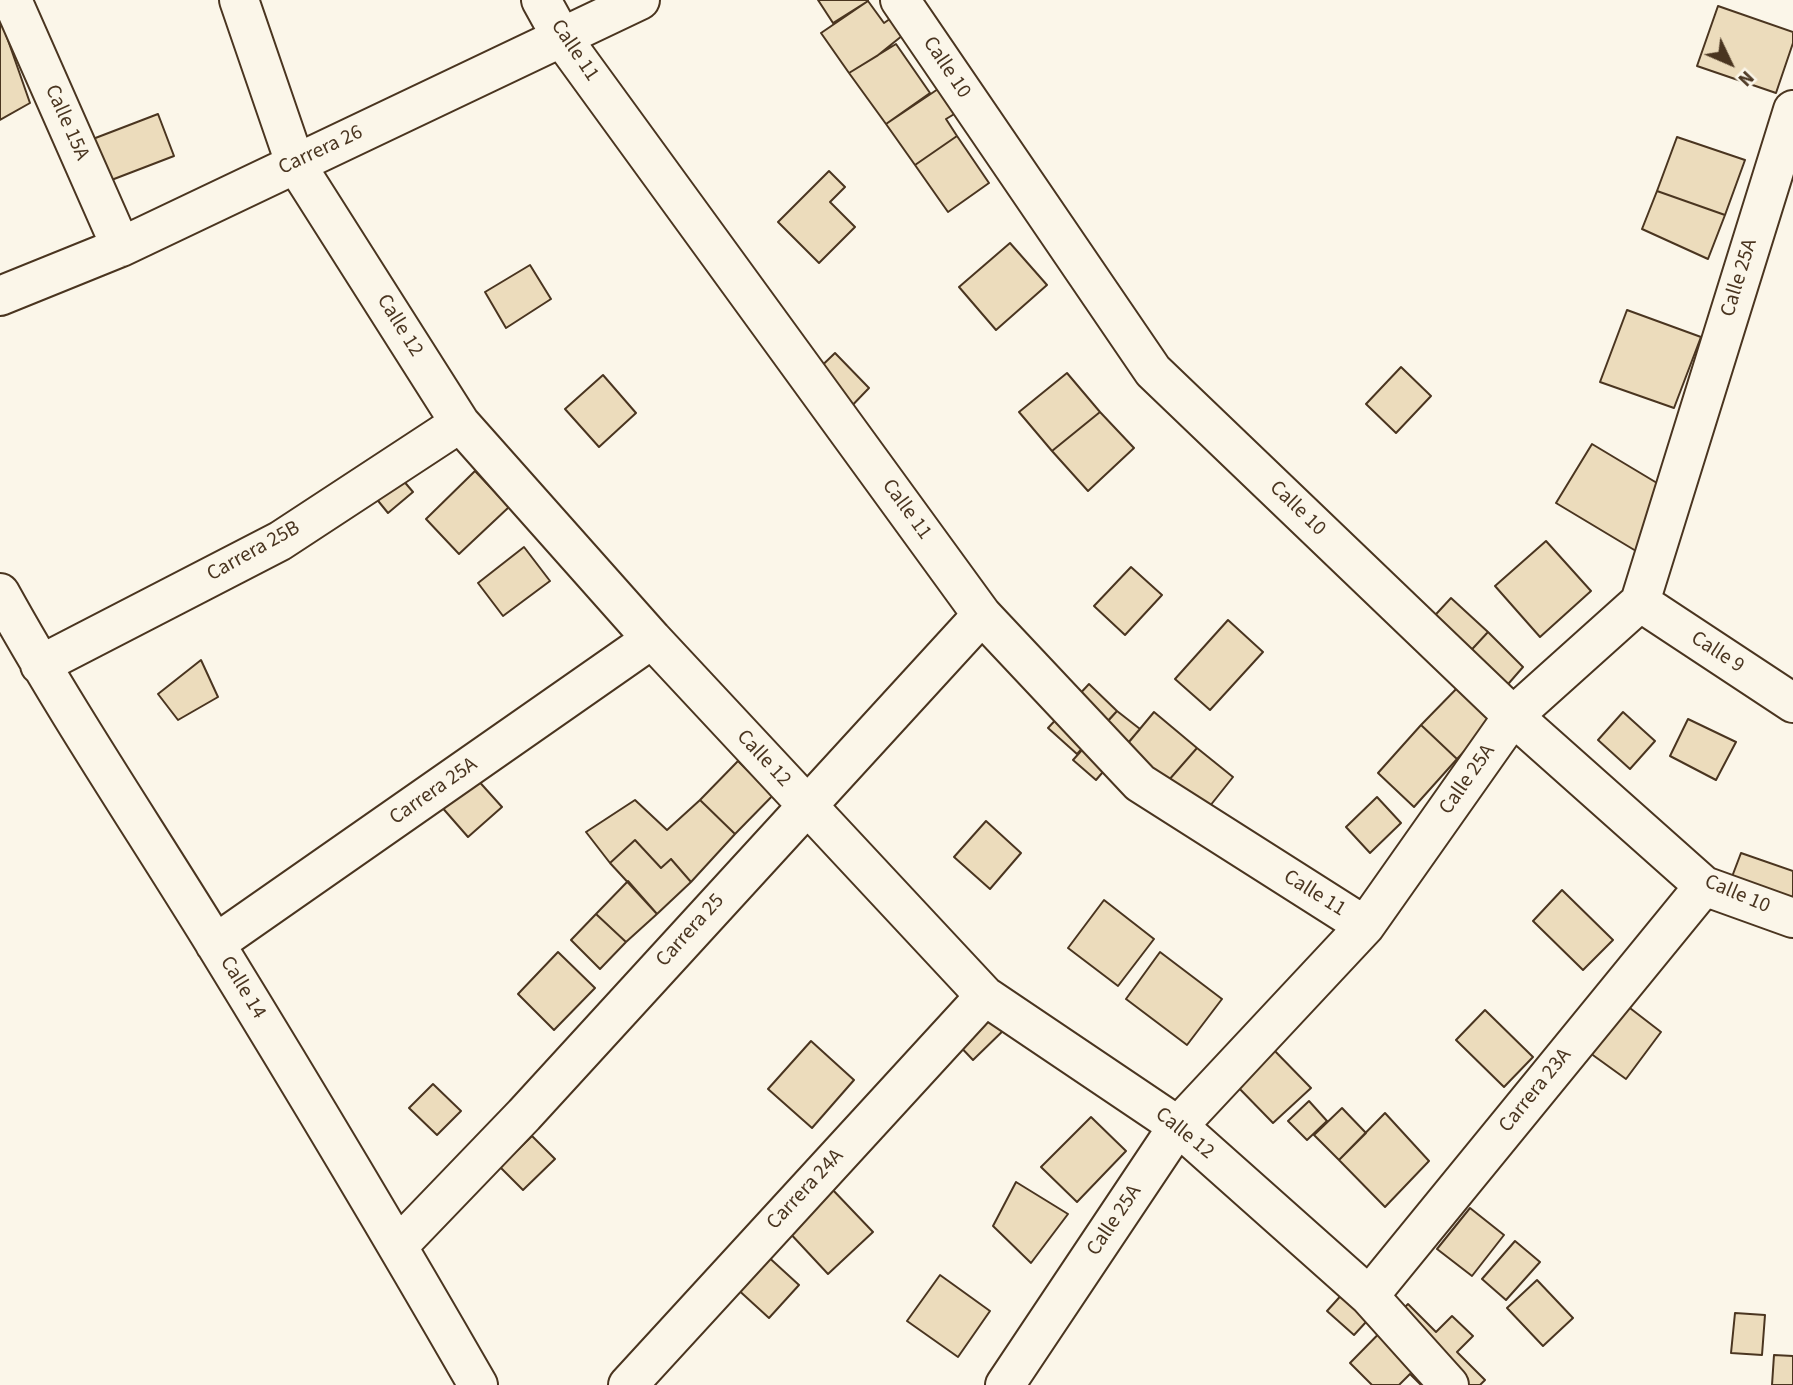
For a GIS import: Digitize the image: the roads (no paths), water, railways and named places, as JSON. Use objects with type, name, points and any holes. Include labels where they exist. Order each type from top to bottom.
[{"type":"street","name":"Calle 15A","points":[[12,0],[121,247]]},
{"type":"street","name":"Calle 12","points":[[239,0],[295,163],[460,422],[652,639],[985,996],[1178,1126],[1368,1296],[1449,1385]]},
{"type":"street","name":"Calle 11","points":[[541,0],[562,38],[982,615],[1140,783],[1365,926]]},
{"type":"street","name":"Carrera 26","points":[[0,296],[121,247],[640,0]]},
{"type":"street","name":"Calle 10","points":[[900,0],[1153,371],[1513,716],[1704,886],[1793,918]]},
{"type":"street","name":"Calle 25A","points":[[1005,1385],[1178,1126],[1365,926],[1513,716],[1640,602],[1793,110]]},
{"type":"street","name":"Carrera 25B","points":[[40,665],[280,541],[460,422]]},
{"type":"street","name":"Calle 14","points":[[0,593],[40,665],[215,944],[398,1246],[478,1385]]},
{"type":"street","name":"Calle 9","points":[[1640,602],[1793,703]]},
{"type":"street","name":"Carrera 25","points":[[398,1246],[524,1115],[982,615]]},
{"type":"street","name":"Carrera 25A","points":[[215,944],[652,639]]},
{"type":"street","name":"Carrera 23A","points":[[1368,1296],[1704,886]]},
{"type":"street","name":"Carrera 24A","points":[[628,1385],[985,996]]}]
